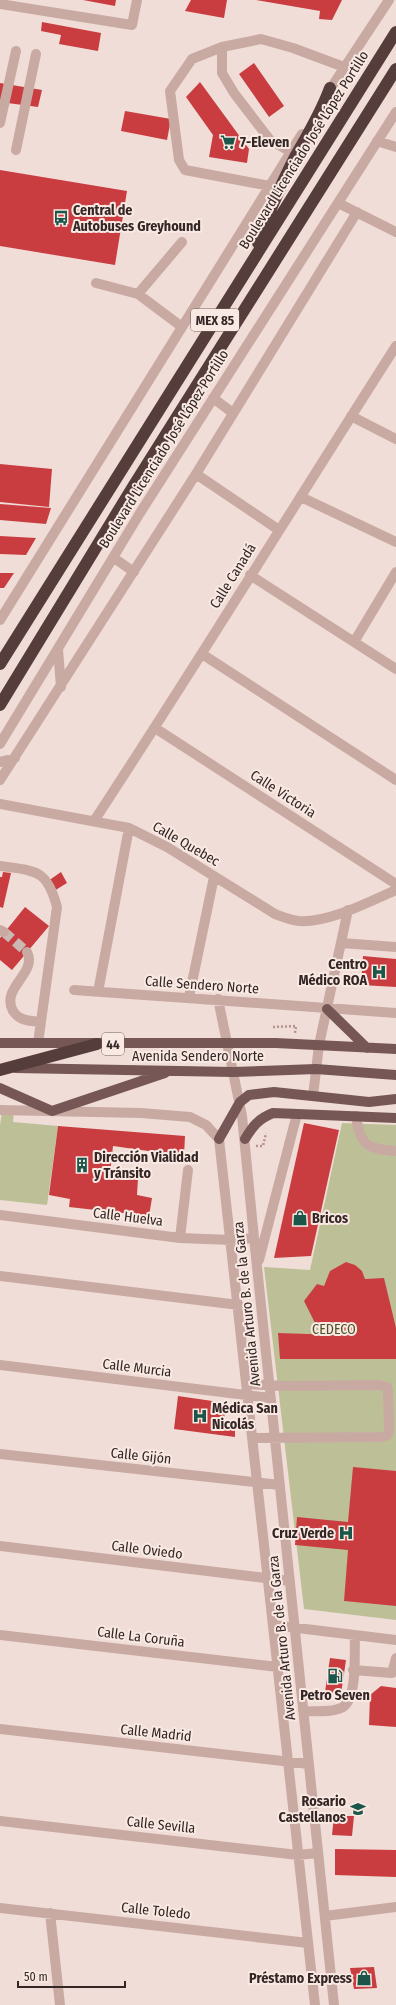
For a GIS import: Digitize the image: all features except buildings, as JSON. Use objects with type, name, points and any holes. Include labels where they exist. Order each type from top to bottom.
[{"type":"highway","name":"Boulevard Licenciado José López Portillo","points":[[0,664],[396,32]]},
{"type":"highway","name":"Boulevard Licenciado José López Portillo","points":[[0,705],[51,620],[396,69]]},
{"type":"highway","points":[[252,261],[270,210],[323,107],[330,88]]},
{"type":"highway","points":[[2,1069],[97,1044]]},
{"type":"main road","points":[[328,1008],[367,1048]]},
{"type":"main road","name":"Avenida Sendero Norte","points":[[0,1043],[276,1043],[396,1049]]},
{"type":"main road","name":"Avenida Sendero Norte","points":[[2,1069],[233,1072],[316,1069],[396,1075]]},
{"type":"main road","points":[[0,1088],[52,1111],[172,1071]]},
{"type":"main road","points":[[219,1139],[240,1102],[249,1095],[274,1092],[369,1102],[391,1100],[383,1118]]},
{"type":"main road","points":[[245,1139],[254,1125],[261,1118],[272,1113],[396,1118]]},
{"type":"street","points":[[0,4],[132,24],[137,0]]},
{"type":"street","name":"Boulevard Licenciado José López Portillo","points":[[0,620],[330,88],[389,0]]},
{"type":"street","points":[[270,186],[185,170],[179,160],[170,91],[192,59],[222,48],[261,39],[300,50],[344,67]]},
{"type":"street","points":[[222,48],[222,72],[234,93],[270,140],[291,152]]},
{"type":"street","points":[[0,123],[16,51]]},
{"type":"street","points":[[16,150],[36,54]]},
{"type":"street","name":"Boulevard Licenciado José López Portillo","points":[[0,744],[213,398],[377,141],[393,122],[396,112]]},
{"type":"street","points":[[377,141],[396,148]]},
{"type":"street","points":[[338,203],[396,232]]},
{"type":"street","points":[[0,780],[61,687],[196,474],[357,212]]},
{"type":"street","points":[[138,294],[182,242]]},
{"type":"street","points":[[96,283],[138,294],[182,327]]},
{"type":"street","name":"Calle Canadá","points":[[94,821],[155,728],[250,575],[396,346]]},
{"type":"street","points":[[213,398],[233,413]]},
{"type":"street","points":[[351,416],[396,439]]},
{"type":"street","points":[[196,474],[279,530]]},
{"type":"street","points":[[300,496],[396,542]]},
{"type":"street","points":[[114,558],[134,572]]},
{"type":"street","points":[[354,642],[396,572]]},
{"type":"street","points":[[250,575],[396,669]]},
{"type":"street","points":[[58,649],[61,687]]},
{"type":"street","points":[[202,654],[396,780]]},
{"type":"street","name":"Calle Victoria","points":[[155,728],[396,884]]},
{"type":"street","points":[[0,762],[15,758]]},
{"type":"street","name":"Calle Quebec","points":[[0,804],[129,828],[167,847],[275,914],[290,919],[316,920],[348,910],[396,890]]},
{"type":"street","points":[[98,992],[129,828]]},
{"type":"street","points":[[0,866],[36,872],[45,878],[57,908],[38,1043]]},
{"type":"street","points":[[189,997],[214,877]]},
{"type":"street","points":[[313,1096],[319,1045],[348,910]]},
{"type":"street","points":[[341,943],[396,947]]},
{"type":"street","points":[[27,952],[30,958],[29,964],[12,989],[9,998],[10,1005],[18,1016],[26,1021],[41,1022]]},
{"type":"street","name":"Calle Sendero Norte","points":[[74,990],[218,999],[328,1008]]},
{"type":"street","points":[[218,999],[233,1072]]},
{"type":"street","points":[[328,1008],[396,1013]]},
{"type":"street","name":"Avenida Arturo B. de la Garza","points":[[233,1072],[240,1102],[245,1139],[274,1437],[334,2005]]},
{"type":"street","points":[[0,1110],[142,1113],[190,1117],[206,1125],[219,1139]]},
{"type":"street","points":[[257,1268],[297,1114]]},
{"type":"street","points":[[356,1116],[359,1134],[364,1142],[377,1148],[396,1151]]},
{"type":"street","name":"Avenida Arturo B. de la Garza","points":[[219,1139],[239,1305],[315,2005]]},
{"type":"street","points":[[180,1238],[188,1170]]},
{"type":"street","name":"Calle Huelva","points":[[0,1215],[180,1238],[231,1240],[254,1238]]},
{"type":"street","points":[[0,1276],[239,1305]]},
{"type":"street","name":"Calle Murcia","points":[[0,1365],[270,1398]]},
{"type":"street","points":[[247,1384],[379,1385],[387,1387],[388,1391],[390,1429],[388,1435],[382,1437],[253,1438]]},
{"type":"street","name":"Calle Gijón","points":[[0,1454],[280,1485]]},
{"type":"street","name":"Calle Oviedo","points":[[0,1546],[268,1580],[290,1581]]},
{"type":"street","points":[[273,1625],[396,1640]]},
{"type":"street","name":"Calle La Coruña","points":[[0,1635],[278,1667]]},
{"type":"street","points":[[303,1711],[331,1710],[342,1707],[348,1701],[352,1692],[354,1635]]},
{"type":"street","points":[[353,1670],[392,1673],[396,1658]]},
{"type":"street","name":"Calle Madrid","points":[[0,1729],[309,1764]]},
{"type":"street","name":"Calle Sevilla","points":[[0,1821],[298,1855],[318,1854]]},
{"type":"street","points":[[325,1916],[396,1907]]},
{"type":"street","name":"Calle Toledo","points":[[0,1908],[308,1943]]},
{"type":"street","points":[[50,1914],[60,2005]]},
{"type":"path","points":[[273,1027],[296,1026]]},
{"type":"path","points":[[263,1146],[266,1133]]},
{"type":"green space","points":[[14,1111],[13,1122],[58,1126],[47,1205],[0,1200],[0,1125],[2,1112]]},
{"type":"green space","name":"CEDECO","points":[[342,1123],[396,1125],[396,1620],[304,1609],[264,1267],[310,1270]]},
{"type":"tunnel","points":[[4,932],[27,952]]},
{"type":"place","name":"7-Eleven","points":[[228,142]]},
{"type":"place","name":"Central de Autobuses Greyhound","points":[[61,218]]},
{"type":"place","name":"Centro Médico ROA","points":[[379,972]]},
{"type":"place","name":"Dirección Vialidad y Tránsito","points":[[82,1165]]},
{"type":"place","name":"Bricos","points":[[300,1218]]},
{"type":"place","name":"Médica San Nicolás","points":[[200,1416]]},
{"type":"place","name":"Cruz Verde","points":[[346,1533]]},
{"type":"place","name":"Petro Seven","points":[[335,1676]]},
{"type":"place","name":"Rosario Castellanos","points":[[358,1809]]},
{"type":"place","name":"Préstamo Express","points":[[364,1978]]}]
